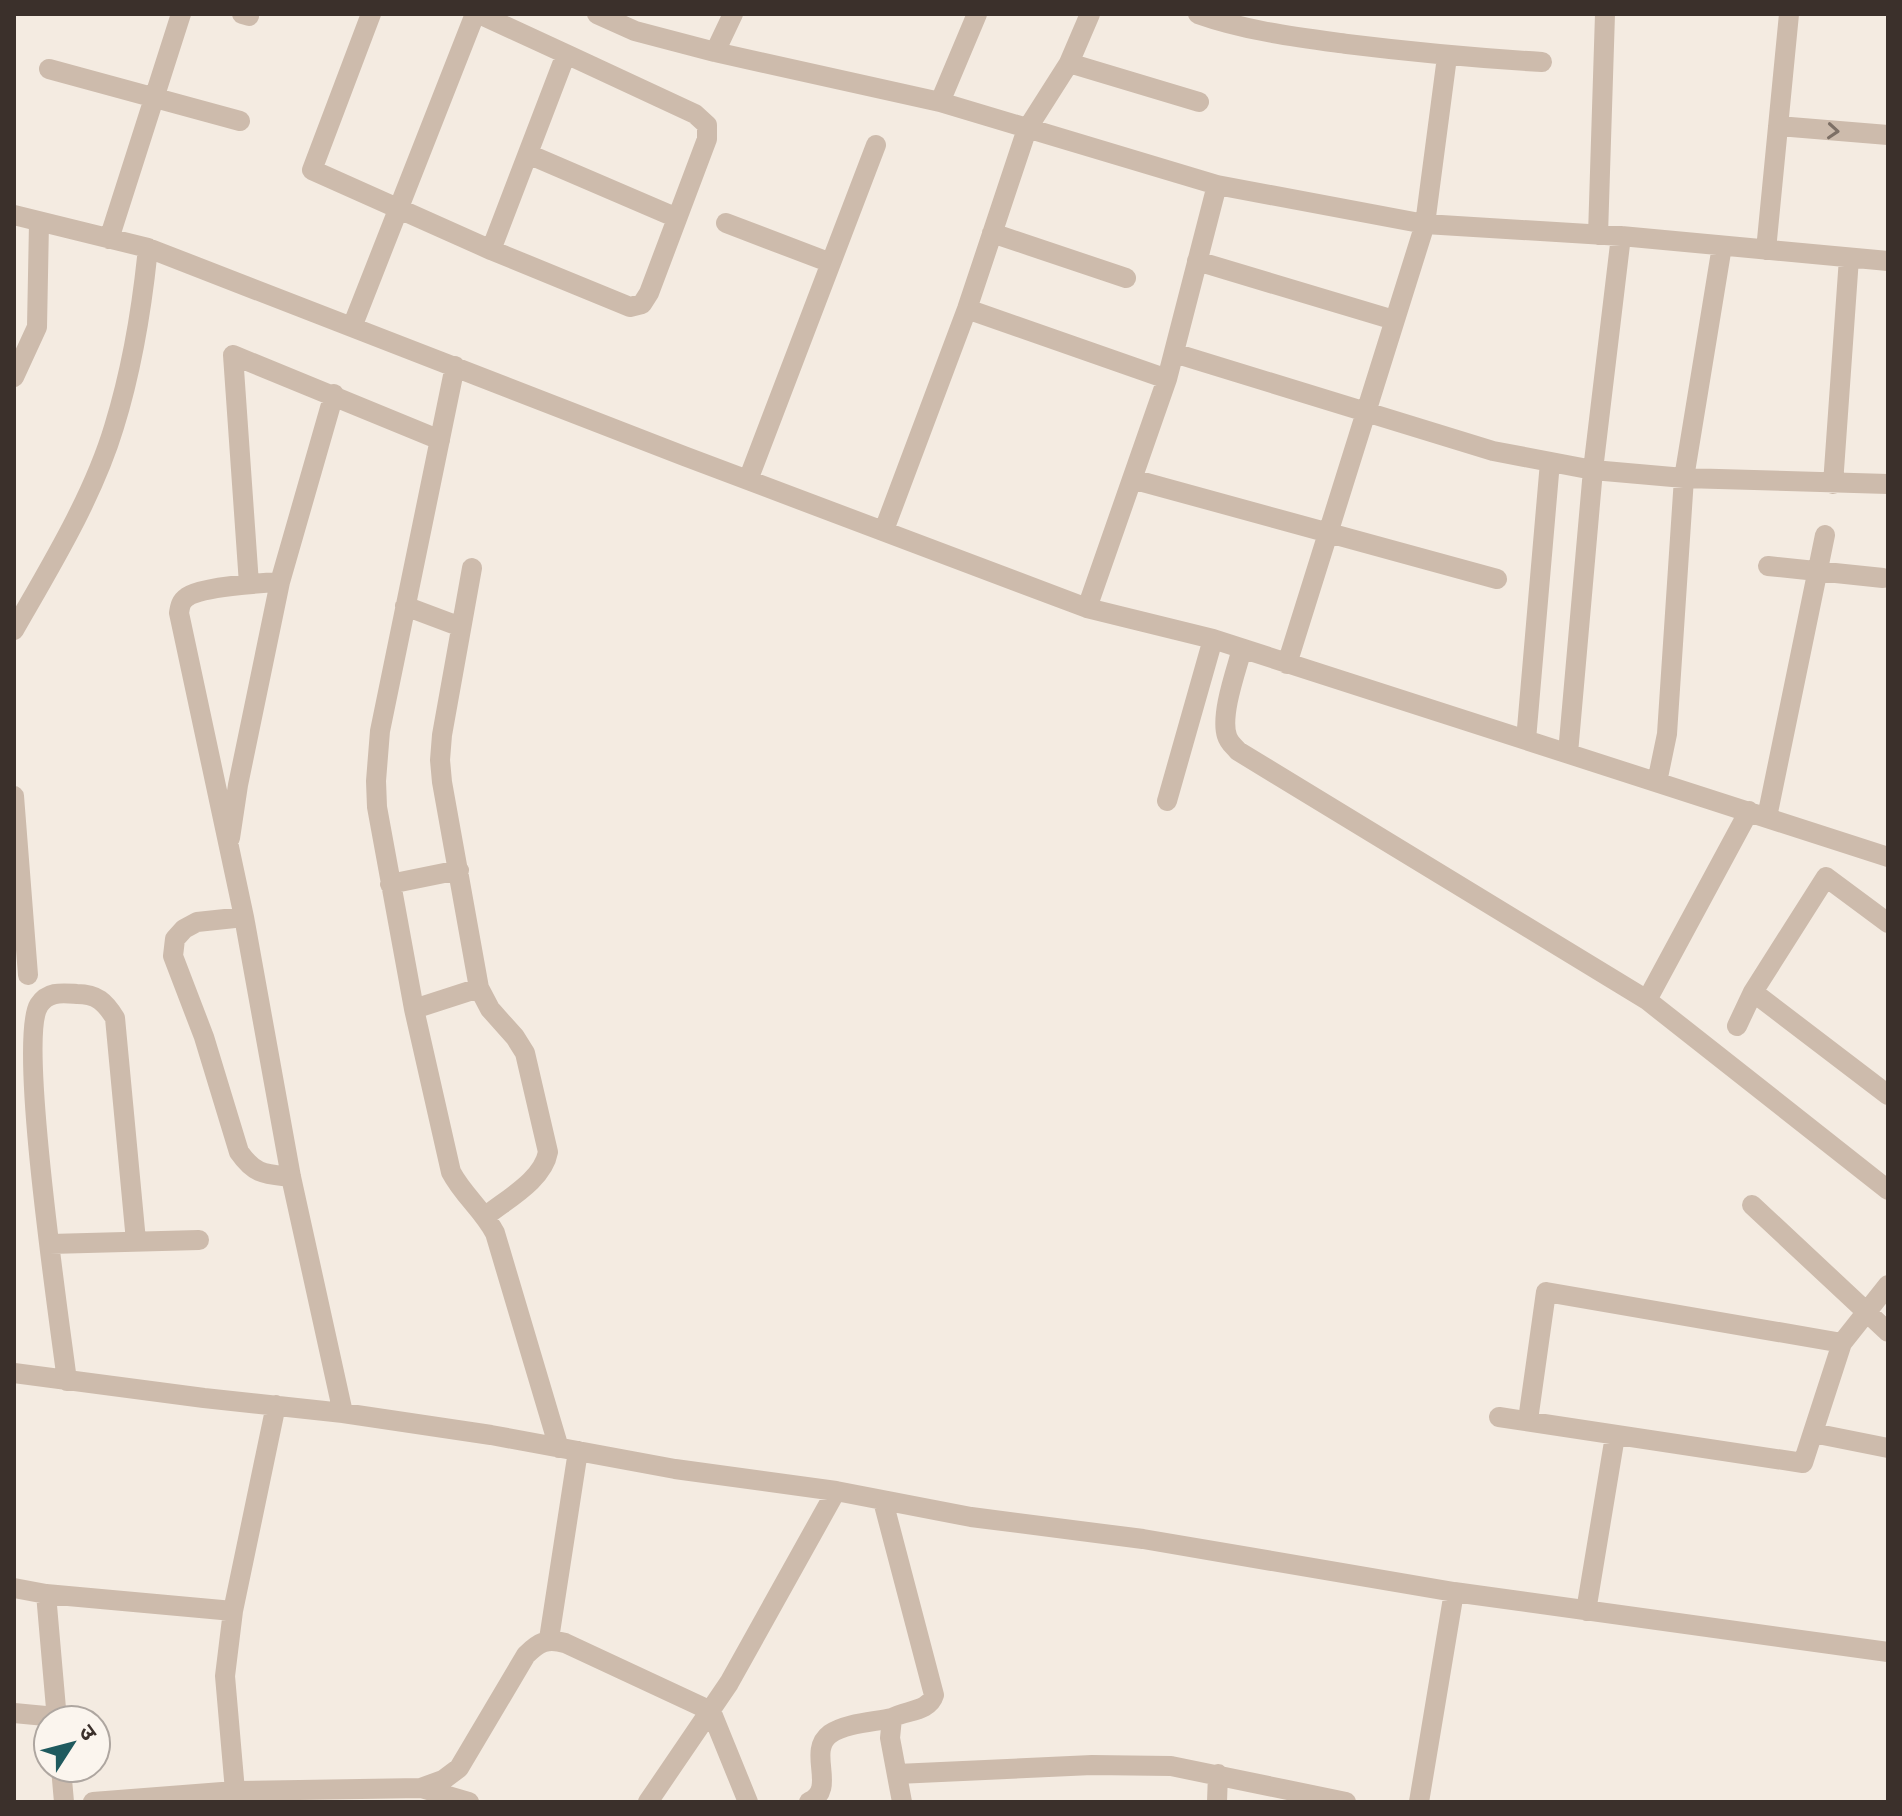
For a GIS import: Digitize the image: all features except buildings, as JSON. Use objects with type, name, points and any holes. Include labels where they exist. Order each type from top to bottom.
[{"type":"street","points":[[109,239],[181,14]]},
{"type":"street","points":[[352,327],[398,206],[477,14],[695,114],[707,125],[707,139],[649,293],[642,304],[634,307],[619,304],[491,250],[398,206],[312,170],[371,14]]},
{"type":"street","points":[[598,14],[635,31],[940,102],[1217,185],[1425,224],[1621,236],[1888,261]]},
{"type":"street","points":[[715,52],[733,14]]},
{"type":"street","points":[[940,102],[977,14]]},
{"type":"street","points":[[884,530],[967,309],[1027,129],[1069,63],[1090,14]]},
{"type":"street","points":[[1198,14],[1260,31],[1447,57],[1542,62]]},
{"type":"street","points":[[1598,235],[1605,14]]},
{"type":"street","points":[[1766,250],[1789,14]]},
{"type":"street","points":[[491,250],[566,54]]},
{"type":"street","points":[[1287,664],[1425,224],[1447,57]]},
{"type":"street","points":[[1069,63],[1199,102]]},
{"type":"street","points":[[49,69],[240,121]]},
{"type":"street","points":[[1778,126],[1888,135]]},
{"type":"street","points":[[748,480],[876,145]]},
{"type":"street","points":[[528,154],[677,218]]},
{"type":"street","points":[[1087,608],[1167,379],[1217,185]]},
{"type":"street","points":[[14,215],[148,248],[1087,608],[1213,639],[1888,857]]},
{"type":"street","points":[[14,377],[37,327],[39,223]]},
{"type":"street","points":[[726,223],[831,263]]},
{"type":"street","points":[[992,233],[1126,278]]},
{"type":"street","points":[[1568,753],[1593,470],[1621,236]]},
{"type":"street","points":[[1657,782],[1667,734],[1684,478],[1722,246]]},
{"type":"street","points":[[14,630],[90,489],[114,427],[141,313],[148,248]]},
{"type":"street","points":[[1833,484],[1849,258]]},
{"type":"street","points":[[1197,261],[1394,320]]},
{"type":"street","points":[[967,309],[1167,379]]},
{"type":"street","points":[[1174,353],[1493,451],[1593,470],[1684,478],[1888,484]]},
{"type":"street","points":[[249,584],[233,355],[440,440]]},
{"type":"street","points":[[455,366],[377,756],[377,807],[414,1009],[451,1172],[461,1190],[486,1216],[495,1233],[568,1450],[549,1639]]},
{"type":"street","points":[[228,851],[238,785],[280,582],[334,394]]},
{"type":"street","points":[[1526,740],[1550,462]]},
{"type":"street","points":[[1132,479],[1497,579]]},
{"type":"street","points":[[1647,1000],[1758,814],[1825,535]]},
{"type":"street","points":[[1768,566],[1883,578]]},
{"type":"street","points":[[472,568],[440,760],[479,988],[490,1009],[510,1030],[525,1053],[548,1152],[546,1164],[537,1174],[486,1216]]},
{"type":"street","points":[[280,582],[189,594],[181,602],[179,613],[244,917],[291,1177],[343,1413]]},
{"type":"street","points":[[405,606],[461,627]]},
{"type":"street","points":[[1167,801],[1213,639]]},
{"type":"street","points":[[1242,649],[1229,699],[1225,731],[1228,741],[1238,751],[1647,1000],[1888,1190]]},
{"type":"street","points":[[14,796],[21,974],[53,993],[90,994],[105,1002],[115,1018],[136,1241]]},
{"type":"street","points":[[390,884],[459,870]]},
{"type":"street","points":[[1737,1026],[1753,992],[1826,877],[1888,923]]},
{"type":"street","points":[[244,917],[197,922],[184,929],[175,939],[173,956],[204,1037],[239,1152],[248,1166],[259,1173],[291,1177]]},
{"type":"street","points":[[414,1009],[479,988]]},
{"type":"street","points":[[1753,992],[1888,1095]]},
{"type":"street","points":[[53,993],[41,1001],[34,1014],[24,1088],[50,1244],[67,1381]]},
{"type":"street","points":[[1752,1205],[1888,1332]]},
{"type":"street","points":[[50,1244],[199,1240]]},
{"type":"street","points":[[1499,1417],[1803,1463],[1842,1343],[1888,1285]]},
{"type":"street","points":[[1528,1420],[1546,1292],[1842,1343]]},
{"type":"street","points":[[14,1373],[343,1413],[675,1469],[836,1491],[971,1517],[1143,1539],[1454,1592],[1888,1652]]},
{"type":"street","points":[[235,1791],[225,1688],[233,1611],[276,1405]]},
{"type":"street","points":[[1813,1433],[1888,1448]]},
{"type":"street","points":[[1586,1611],[1615,1436]]},
{"type":"street","points":[[648,1802],[742,1662],[836,1491]]},
{"type":"street","points":[[809,1802],[820,1792],[819,1750],[830,1735],[925,1707],[932,1702],[934,1695],[883,1501]]},
{"type":"street","points":[[14,1588],[46,1594],[233,1611]]},
{"type":"street","points":[[1419,1802],[1454,1592]]},
{"type":"street","points":[[46,1594],[55,1704]]},
{"type":"street","points":[[421,1788],[443,1780],[459,1768],[526,1655],[536,1644],[549,1639],[565,1643],[711,1711],[748,1802]]},
{"type":"street","points":[[892,1718],[890,1738],[902,1802]]},
{"type":"street","points":[[897,1774],[1132,1764],[1171,1766],[1346,1802]]},
{"type":"street","points":[[1217,1802],[1218,1774]]},
{"type":"street","points":[[93,1802],[235,1791],[421,1788],[469,1802]]}]
